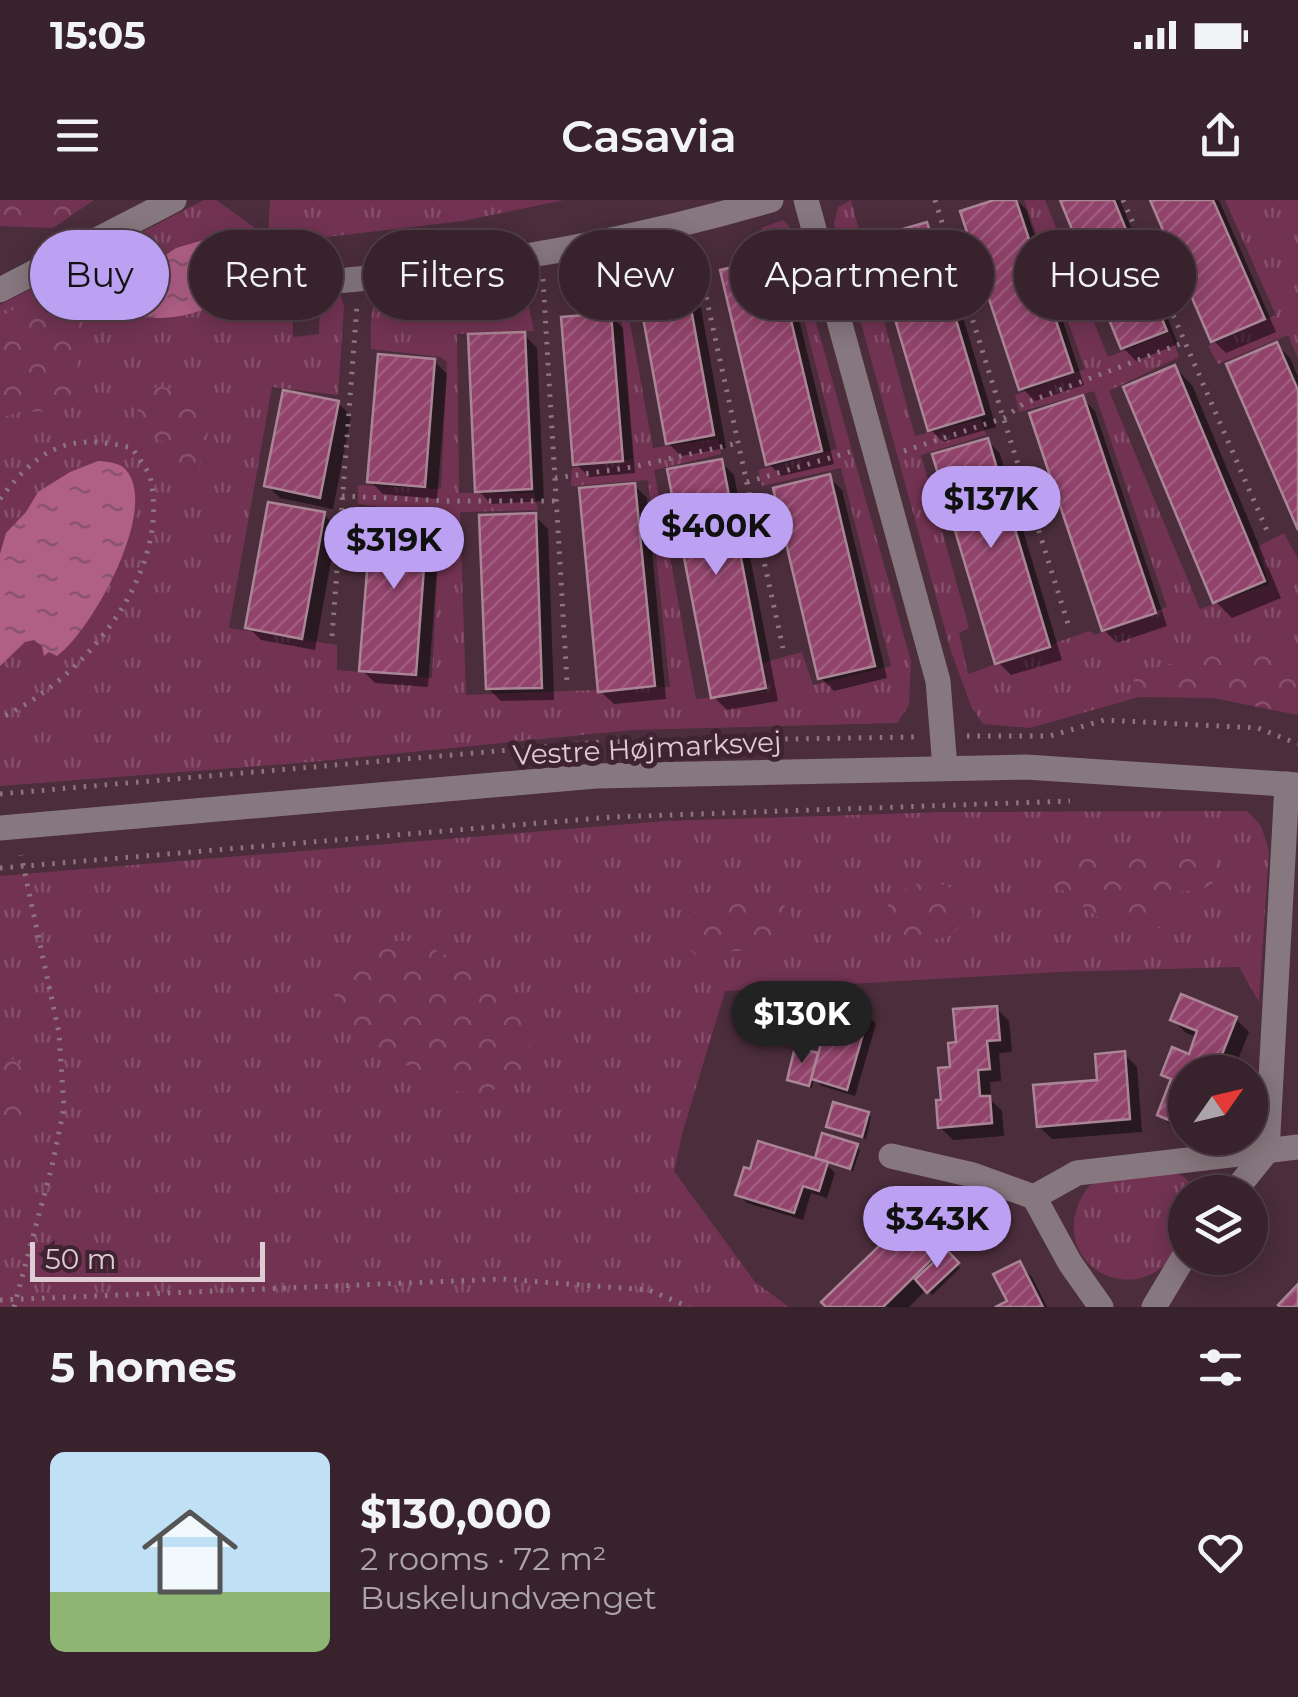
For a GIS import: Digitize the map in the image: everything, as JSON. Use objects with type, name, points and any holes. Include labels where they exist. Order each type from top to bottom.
[{"type":"street","points":[[0,290],[174,200]]},
{"type":"street","points":[[343,281],[541,252],[690,224],[771,200]]},
{"type":"street","points":[[806,200],[938,681],[945,768]]},
{"type":"street","name":"Vestre Højmarksvej","points":[[6,828],[596,776],[1026,767],[1292,785]]},
{"type":"street","points":[[1268,1124],[1292,785]]},
{"type":"street","points":[[1268,1152],[1298,1146]]},
{"type":"street","points":[[1034,1197],[1077,1173],[1239,1155]]},
{"type":"street","points":[[1248,1175],[1264,1155]]},
{"type":"street","points":[[891,1156],[973,1174],[1034,1197],[1070,1263],[1101,1307]]},
{"type":"street","points":[[1154,1307],[1173,1275]]},
{"type":"path","points":[[935,200],[1070,627]]},
{"type":"path","points":[[1123,200],[1268,534]]},
{"type":"path","points":[[690,224],[783,648]]},
{"type":"path","points":[[541,252],[567,680]]},
{"type":"path","points":[[332,636],[358,280]]},
{"type":"path","points":[[747,482],[1004,418],[1023,404],[1185,342]]},
{"type":"path","points":[[0,499],[19,474],[66,442],[102,440],[132,448],[151,478],[153,523],[138,577],[108,632],[63,677],[0,718]]},
{"type":"path","points":[[555,478],[633,467],[738,443]]},
{"type":"path","points":[[342,496],[448,502],[556,502]]},
{"type":"path","points":[[0,868],[612,818],[1079,800]]},
{"type":"path","points":[[6,828],[25,866],[59,1032],[64,1108],[14,1307]]},
{"type":"path","points":[[0,1300],[502,1279],[649,1290],[689,1307]]},
{"type":"green space","points":[[0,200],[94,200],[53,228],[0,226]]},
{"type":"green space","points":[[204,200],[216,200],[258,230],[189,230],[189,320],[293,320],[293,337],[319,334],[319,320],[343,320],[343,303],[344,306],[338,395],[272,387],[229,628],[337,645],[337,670],[432,678],[440,514],[358,504],[358,485],[441,489],[447,362],[440,357],[371,349],[371,320],[532,320],[534,331],[457,334],[459,493],[534,493],[538,510],[460,512],[466,695],[670,687],[648,480],[571,486],[572,468],[633,459],[622,320],[629,320],[653,448],[718,439],[721,454],[654,470],[696,699],[767,691],[763,663],[802,652],[813,685],[891,666],[841,468],[762,486],[758,470],[837,449],[804,320],[815,320],[911,661],[909,705],[897,723],[632,730],[311,762],[0,786],[0,305],[30,290],[30,320],[169,320],[169,230],[146,230]]},
{"type":"green space","points":[[270,200],[564,200],[463,221],[363,233],[268,230]]},
{"type":"green space","points":[[851,200],[859,230],[836,230],[838,207]]},
{"type":"green space","points":[[1024,200],[1045,200],[1057,230],[1035,230]]},
{"type":"green space","points":[[1225,200],[1298,200],[1298,358],[1288,335],[1218,364],[1208,346],[1276,315]]},
{"type":"green space","points":[[783,220],[790,230],[761,228]]},
{"type":"green space","points":[[30,301],[30,320],[83,320],[74,399],[51,411],[20,412],[0,418],[0,317]]},
{"type":"green space","points":[[860,320],[884,320],[915,436],[981,419],[986,435],[921,455],[969,628],[959,633],[968,674],[1089,631],[1095,635],[1167,607],[1094,391],[1019,412],[1015,395],[1085,369],[1067,320],[1093,320],[1108,357],[1170,332],[1179,357],[1109,391],[1200,609],[1269,584],[1257,547],[1284,533],[1298,559],[1298,658],[1132,675],[1139,697],[1030,728],[983,724],[971,706],[950,648]]},
{"type":"green space","points":[[158,386],[208,397],[211,422],[199,467],[183,477],[161,440],[135,431],[139,399]]},
{"type":"green space","points":[[1253,649],[1298,655],[1298,715],[1213,698],[1139,697],[1132,675],[1175,662]]},
{"type":"green space","points":[[1247,811],[1261,826],[1269,850],[1259,1002],[1239,967],[1058,972],[725,991],[674,1171],[755,1282],[789,1307],[0,1307],[0,876],[665,821],[945,812]]},
{"type":"green space","points":[[1217,847],[1212,886],[1172,894],[1160,928],[1106,923],[1051,882],[1084,852]]},
{"type":"green space","points":[[929,879],[968,895],[973,916],[948,937],[903,944],[881,924],[892,895]]},
{"type":"green space","points":[[766,895],[790,909],[794,925],[788,948],[697,957],[667,923],[707,907]]},
{"type":"green space","points":[[360,941],[419,941],[514,993],[531,1032],[527,1069],[485,1095],[454,1091],[377,1049],[342,1018],[330,984],[341,962]]},
{"type":"green space","points":[[0,1050],[26,1069],[34,1125],[0,1150]]},
{"type":"green space","points":[[1172,1170],[1180,1175],[1168,1175],[1168,1261],[1155,1272],[1137,1279],[1118,1279],[1101,1273],[1087,1261],[1077,1246],[1074,1227],[1078,1205],[1088,1188],[1099,1180]]},
{"type":"water","points":[[189,244],[189,314],[169,318],[169,253]]},
{"type":"water","points":[[98,461],[123,467],[134,488],[134,512],[117,569],[87,622],[57,656],[49,652],[44,656],[42,646],[34,640],[25,642],[0,666],[0,554],[6,533],[38,492],[70,472]]},
{"type":"building","points":[[994,200],[1016,200],[1026,230],[1014,230],[1014,320],[1056,320],[1073,372],[1019,390],[994,314],[994,230],[966,230],[960,211]]},
{"type":"building","points":[[1060,200],[1114,200],[1126,230],[1072,230]]},
{"type":"building","points":[[1150,200],[1213,200],[1265,319],[1211,342],[1196,307],[1196,230],[1163,230]]},
{"type":"building","points":[[927,222],[929,230],[899,230]]},
{"type":"building","points":[[730,268],[730,312],[720,270]]},
{"type":"building","points":[[561,320],[612,320],[623,461],[573,465]]},
{"type":"building","points":[[643,320],[693,320],[714,435],[666,444]]},
{"type":"building","points":[[732,320],[791,320],[822,451],[766,465]]},
{"type":"building","points":[[895,320],[956,320],[984,414],[928,431]]},
{"type":"building","points":[[1109,320],[1163,320],[1167,331],[1121,349]]},
{"type":"building","points":[[525,332],[532,489],[475,492],[468,334]]},
{"type":"building","points":[[1277,342],[1298,390],[1298,530],[1226,364]]},
{"type":"building","points":[[378,354],[435,359],[425,487],[367,482]]},
{"type":"building","points":[[1175,365],[1265,581],[1213,603],[1123,387]]},
{"type":"building","points":[[283,390],[339,401],[320,498],[264,486]]},
{"type":"building","points":[[1083,395],[1156,613],[1102,631],[1029,413]]},
{"type":"building","points":[[988,438],[1050,647],[995,664],[932,454]]},
{"type":"building","points":[[722,459],[766,688],[711,698],[667,469]]},
{"type":"building","points":[[830,474],[875,666],[818,679],[773,488]]},
{"type":"building","points":[[635,483],[655,686],[598,692],[579,488]]},
{"type":"building","points":[[268,502],[325,512],[302,639],[245,628]]},
{"type":"building","points":[[372,509],[428,514],[416,675],[359,671]]},
{"type":"building","points":[[536,513],[542,688],[486,689],[479,515]]},
{"type":"building","points":[[1181,994],[1237,1017],[1222,1055],[1169,1055],[1172,1047],[1189,1054],[1197,1031],[1170,1020]]},
{"type":"building","points":[[833,1002],[869,1013],[847,1090],[811,1079]]},
{"type":"building","points":[[997,1006],[1000,1040],[987,1041],[990,1069],[978,1070],[980,1096],[990,1096],[992,1123],[938,1128],[938,1068],[950,1067],[948,1043],[956,1042],[953,1009]]},
{"type":"building","points":[[795,1047],[818,1053],[809,1086],[787,1080]]},
{"type":"building","points":[[1125,1051],[1130,1119],[1037,1127],[1033,1085],[1097,1080],[1095,1054]]},
{"type":"building","points":[[1168,1057],[1168,1078],[1161,1075]]},
{"type":"building","points":[[1168,1087],[1168,1120],[1157,1115]]},
{"type":"building","points":[[833,1102],[869,1112],[862,1137],[826,1127]]},
{"type":"building","points":[[822,1133],[858,1144],[850,1169],[815,1158]]},
{"type":"building","points":[[758,1141],[828,1162],[819,1191],[803,1186],[794,1213],[735,1195],[744,1167],[750,1169]]},
{"type":"building","points":[[902,1224],[934,1257],[883,1307],[826,1307],[821,1302]]},
{"type":"building","points":[[947,1250],[959,1263],[927,1293],[915,1279]]},
{"type":"building","points":[[1020,1261],[1043,1307],[995,1307],[1007,1301],[993,1274]]},
{"type":"building","points":[[1298,1284],[1298,1307],[1280,1307],[1278,1305]]}]
